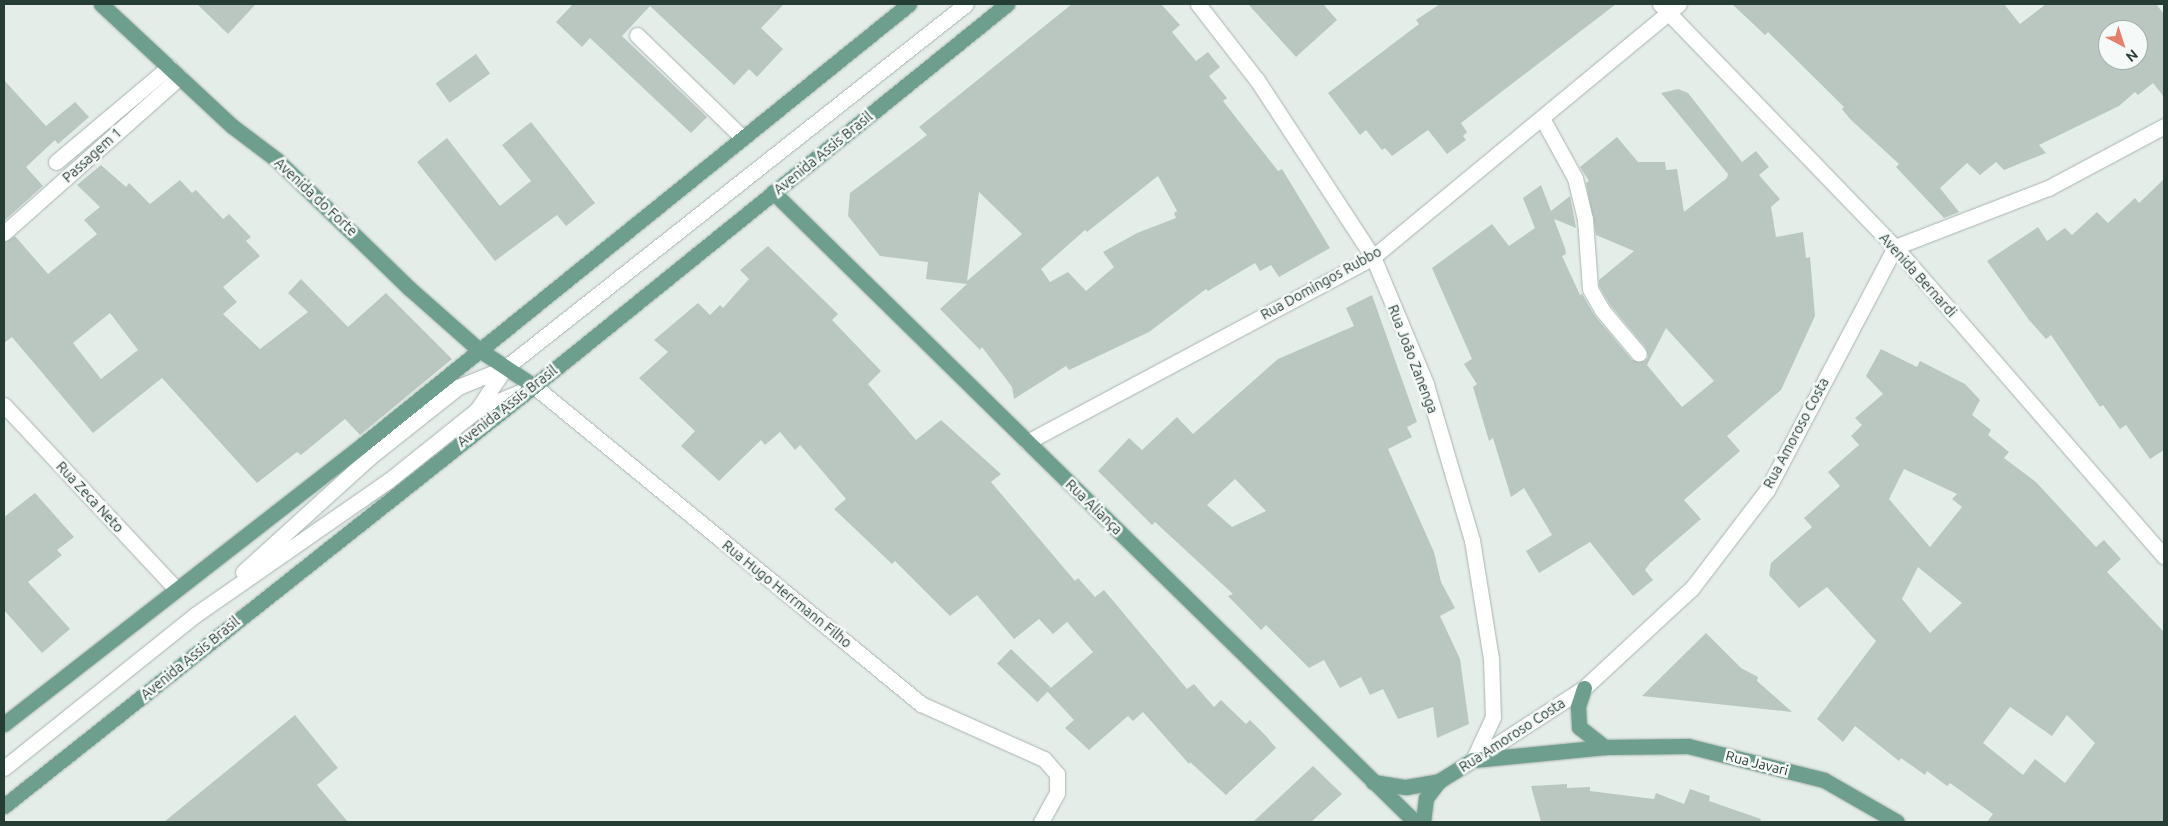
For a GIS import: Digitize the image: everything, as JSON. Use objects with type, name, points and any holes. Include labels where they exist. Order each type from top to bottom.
[{"type":"main road","name":"Avenida do Forte","points":[[101,4],[232,126],[277,160],[409,288],[478,349],[534,386]]},
{"type":"main road","points":[[4,724],[361,446],[478,349],[909,4]]},
{"type":"main road","name":"Avenida Assis Brasil","points":[[4,806],[534,386],[1007,4]]},
{"type":"main road","name":"Rua Aliança","points":[[773,192],[1415,822]]},
{"type":"main road","points":[[1584,688],[1578,707],[1579,726],[1605,747]]},
{"type":"main road","name":"Rua Javari","points":[[1473,760],[1605,747],[1688,746],[1824,780],[1897,822]]},
{"type":"main road","name":"Rua Amoroso Costa","points":[[1422,822],[1426,798],[1439,782],[1473,760]]},
{"type":"main road","name":"Rua Amoroso Costa","points":[[1373,782],[1406,787],[1439,782]]},
{"type":"street","points":[[196,616],[370,457],[458,386],[505,368],[966,4]]},
{"type":"street","name":"Rua João Zanenga","points":[[1198,4],[1257,80],[1373,258],[1426,384],[1472,540],[1491,658],[1493,718],[1473,760]]},
{"type":"street","name":"Rua Domingos Rubbo","points":[[1027,442],[1373,258],[1542,118],[1669,7]]},
{"type":"street","name":"Avenida Bernardi","points":[[1669,7],[1895,247],[2164,556]]},
{"type":"street","points":[[637,35],[742,137]]},
{"type":"street","points":[[56,162],[175,72]]},
{"type":"street","name":"Passagem 1","points":[[4,233],[175,72]]},
{"type":"street","points":[[1542,118],[1575,178],[1586,219],[1590,288],[1602,310],[1639,354]]},
{"type":"street","points":[[1895,247],[2048,188],[2164,126]]},
{"type":"street","name":"Rua Amoroso Costa","points":[[1473,760],[1584,688],[1692,588],[1767,490],[1895,247]]},
{"type":"street","points":[[458,386],[478,349]]},
{"type":"street","points":[[477,410],[505,368]]},
{"type":"street","points":[[4,768],[196,616],[388,481],[477,410],[534,386]]},
{"type":"street","name":"Rua Hugo Herrmann Filho","points":[[534,386],[921,704],[1044,759],[1057,774],[1057,793],[1041,822]]},
{"type":"street","name":"Rua Zeca Neto","points":[[4,405],[176,589]]},
{"type":"building","points":[[197,4],[256,4],[228,34]]},
{"type":"building","points":[[573,4],[784,4],[761,28],[783,49],[757,77],[749,69],[734,85],[650,6],[622,36],[707,117],[691,133],[590,38],[582,47],[556,22]]},
{"type":"building","points":[[1072,4],[1161,4],[1180,25],[1172,32],[1196,61],[1208,52],[1220,67],[1209,76],[1227,98],[1223,101],[1278,171],[1282,169],[1330,248],[1279,277],[1271,265],[1260,271],[1255,263],[1208,291],[1206,289],[1149,332],[1069,370],[1066,366],[1014,399],[1012,387],[982,347],[980,350],[940,309],[967,284],[926,279],[928,262],[880,256],[848,216],[850,193],[927,135],[919,127]],"holes":[[[1158,176],[1177,211],[1174,213],[1176,218],[1137,233],[1103,252],[1114,267],[1086,291],[1068,272],[1050,282],[1041,269],[1085,230],[1087,232]],[[979,192],[1022,234],[967,281]]]},
{"type":"building","points":[[1248,4],[1323,4],[1337,20],[1296,57]]},
{"type":"building","points":[[1440,4],[1616,4],[1461,123],[1467,132],[1463,136],[1466,140],[1447,154],[1428,130],[1392,156],[1385,148],[1382,150],[1366,130],[1360,135],[1328,93],[1419,24],[1416,20]]},
{"type":"building","points":[[1732,4],[2004,4],[2020,24],[2046,4],[2156,4],[2164,14],[2164,97],[2153,83],[2138,95],[2135,92],[2119,106],[2039,145],[2046,153],[2004,170],[1996,162],[1980,175],[1967,163],[1940,188],[1959,212],[1944,218],[1896,167],[1899,164],[1850,119],[1842,109],[1844,107],[1768,32],[1765,35]]},
{"type":"building","points":[[476,54],[490,73],[450,103],[436,83]]},
{"type":"building","points":[[4,80],[46,126],[75,102],[89,117],[58,144],[55,140],[26,167],[43,186],[4,221]]},
{"type":"building","points":[[1678,89],[1688,93],[1742,162],[1756,151],[1769,167],[1759,175],[1780,199],[1771,207],[1776,237],[1803,232],[1806,258],[1810,257],[1815,316],[1781,390],[1727,436],[1740,451],[1684,500],[1701,519],[1650,563],[1645,570],[1653,580],[1633,596],[1590,542],[1539,573],[1526,551],[1552,535],[1524,488],[1511,497],[1493,438],[1489,441],[1473,387],[1477,384],[1464,364],[1472,359],[1432,268],[1492,224],[1509,246],[1535,228],[1523,198],[1541,185],[1551,211],[1570,196],[1576,228],[1554,219],[1565,248],[1566,254],[1562,256],[1580,295],[1582,294],[1595,316],[1632,360],[1645,361],[1648,357],[1646,348],[1610,305],[1599,286],[1599,280],[1634,251],[1596,235],[1586,183],[1589,181],[1580,167],[1617,137],[1638,162],[1665,162],[1666,170],[1677,169],[1684,212],[1727,178],[1728,174],[1661,93]],"holes":[[[1666,328],[1714,381],[1682,407],[1647,365]]]},
{"type":"building","points":[[531,122],[595,203],[566,226],[557,215],[495,261],[417,162],[447,138],[500,206],[531,181],[502,145]]},
{"type":"building","points":[[101,165],[126,187],[129,183],[150,204],[180,180],[192,193],[196,190],[223,219],[229,214],[251,237],[246,241],[260,256],[223,287],[237,302],[223,314],[260,349],[308,312],[288,293],[301,279],[348,327],[386,293],[452,359],[360,435],[345,419],[301,455],[297,452],[257,483],[162,378],[93,433],[12,337],[4,343],[4,242],[15,236],[48,274],[97,234],[84,220],[100,207],[77,185]],"holes":[[[110,313],[138,350],[101,379],[73,343]]]},
{"type":"building","points":[[2164,179],[2164,450],[2150,459],[2126,425],[2120,429],[2103,405],[2100,407],[2051,335],[2046,339],[2029,320],[1987,261],[2038,227],[2047,241],[2065,228],[2072,235],[2097,212],[2108,223],[2135,198],[2139,203]]},
{"type":"building","points":[[768,246],[838,314],[832,320],[881,371],[868,384],[916,440],[941,420],[1001,474],[991,482],[1075,581],[1078,578],[1095,597],[1104,590],[1187,689],[1194,684],[1214,707],[1221,700],[1246,724],[1250,720],[1266,736],[1276,748],[1226,795],[1190,762],[1189,764],[1143,712],[1133,721],[1128,716],[1089,750],[1065,728],[1074,720],[1047,691],[1093,652],[1067,622],[1053,634],[1039,619],[1014,639],[977,595],[950,616],[895,561],[892,564],[834,509],[846,499],[800,445],[795,450],[780,432],[765,445],[761,440],[719,481],[681,446],[695,431],[639,378],[668,352],[654,340],[698,303],[710,315],[720,305],[723,308],[749,279],[740,270]]},
{"type":"building","points":[[1372,295],[1417,422],[1407,427],[1412,437],[1388,449],[1434,552],[1441,582],[1455,608],[1440,616],[1460,659],[1469,724],[1437,738],[1433,707],[1398,719],[1383,689],[1370,695],[1361,677],[1340,688],[1324,660],[1309,668],[1266,625],[1261,630],[1228,596],[1233,594],[1155,522],[1152,525],[1098,471],[1129,438],[1142,450],[1177,417],[1193,434],[1278,359],[1354,326],[1346,308]],"holes":[[[1235,479],[1266,511],[1232,527],[1207,505]]]},
{"type":"building","points":[[1881,349],[1917,367],[1920,361],[1965,384],[1980,400],[1972,415],[1991,430],[1988,435],[2009,452],[2004,458],[2036,482],[2096,547],[2104,540],[2121,559],[2107,572],[2164,632],[2164,822],[1987,822],[1993,814],[1950,783],[1947,786],[1927,771],[1925,775],[1901,758],[1899,761],[1855,726],[1843,742],[1817,719],[1876,641],[1827,587],[1799,608],[1769,575],[1771,563],[1812,527],[1804,518],[1840,486],[1828,472],[1859,445],[1851,436],[1862,425],[1855,418],[1883,394],[1866,376]],"holes":[[[1904,469],[1957,494],[1952,499],[1962,507],[1930,547],[1889,499]],[[1918,567],[1962,603],[1930,633],[1902,599]],[[2010,707],[2052,736],[2067,715],[2095,743],[2065,783],[2035,759],[2023,775],[1983,743]]]},
{"type":"building","points":[[35,493],[74,537],[57,550],[62,555],[28,582],[70,629],[42,653],[4,610],[4,517]]},
{"type":"building","points":[[1706,633],[1741,668],[1758,677],[1757,681],[1792,712],[1642,696]]},
{"type":"building","points":[[1011,649],[1051,688],[1037,702],[997,663]]},
{"type":"building","points":[[295,715],[338,768],[317,785],[348,822],[164,822]]},
{"type":"building","points":[[1313,766],[1342,794],[1311,822],[1253,822]]},
{"type":"building","points":[[1567,784],[1567,788],[1590,787],[1590,791],[1654,799],[1656,793],[1684,804],[1690,789],[1710,796],[1709,801],[1761,819],[1760,822],[1541,822],[1531,786]]}]
